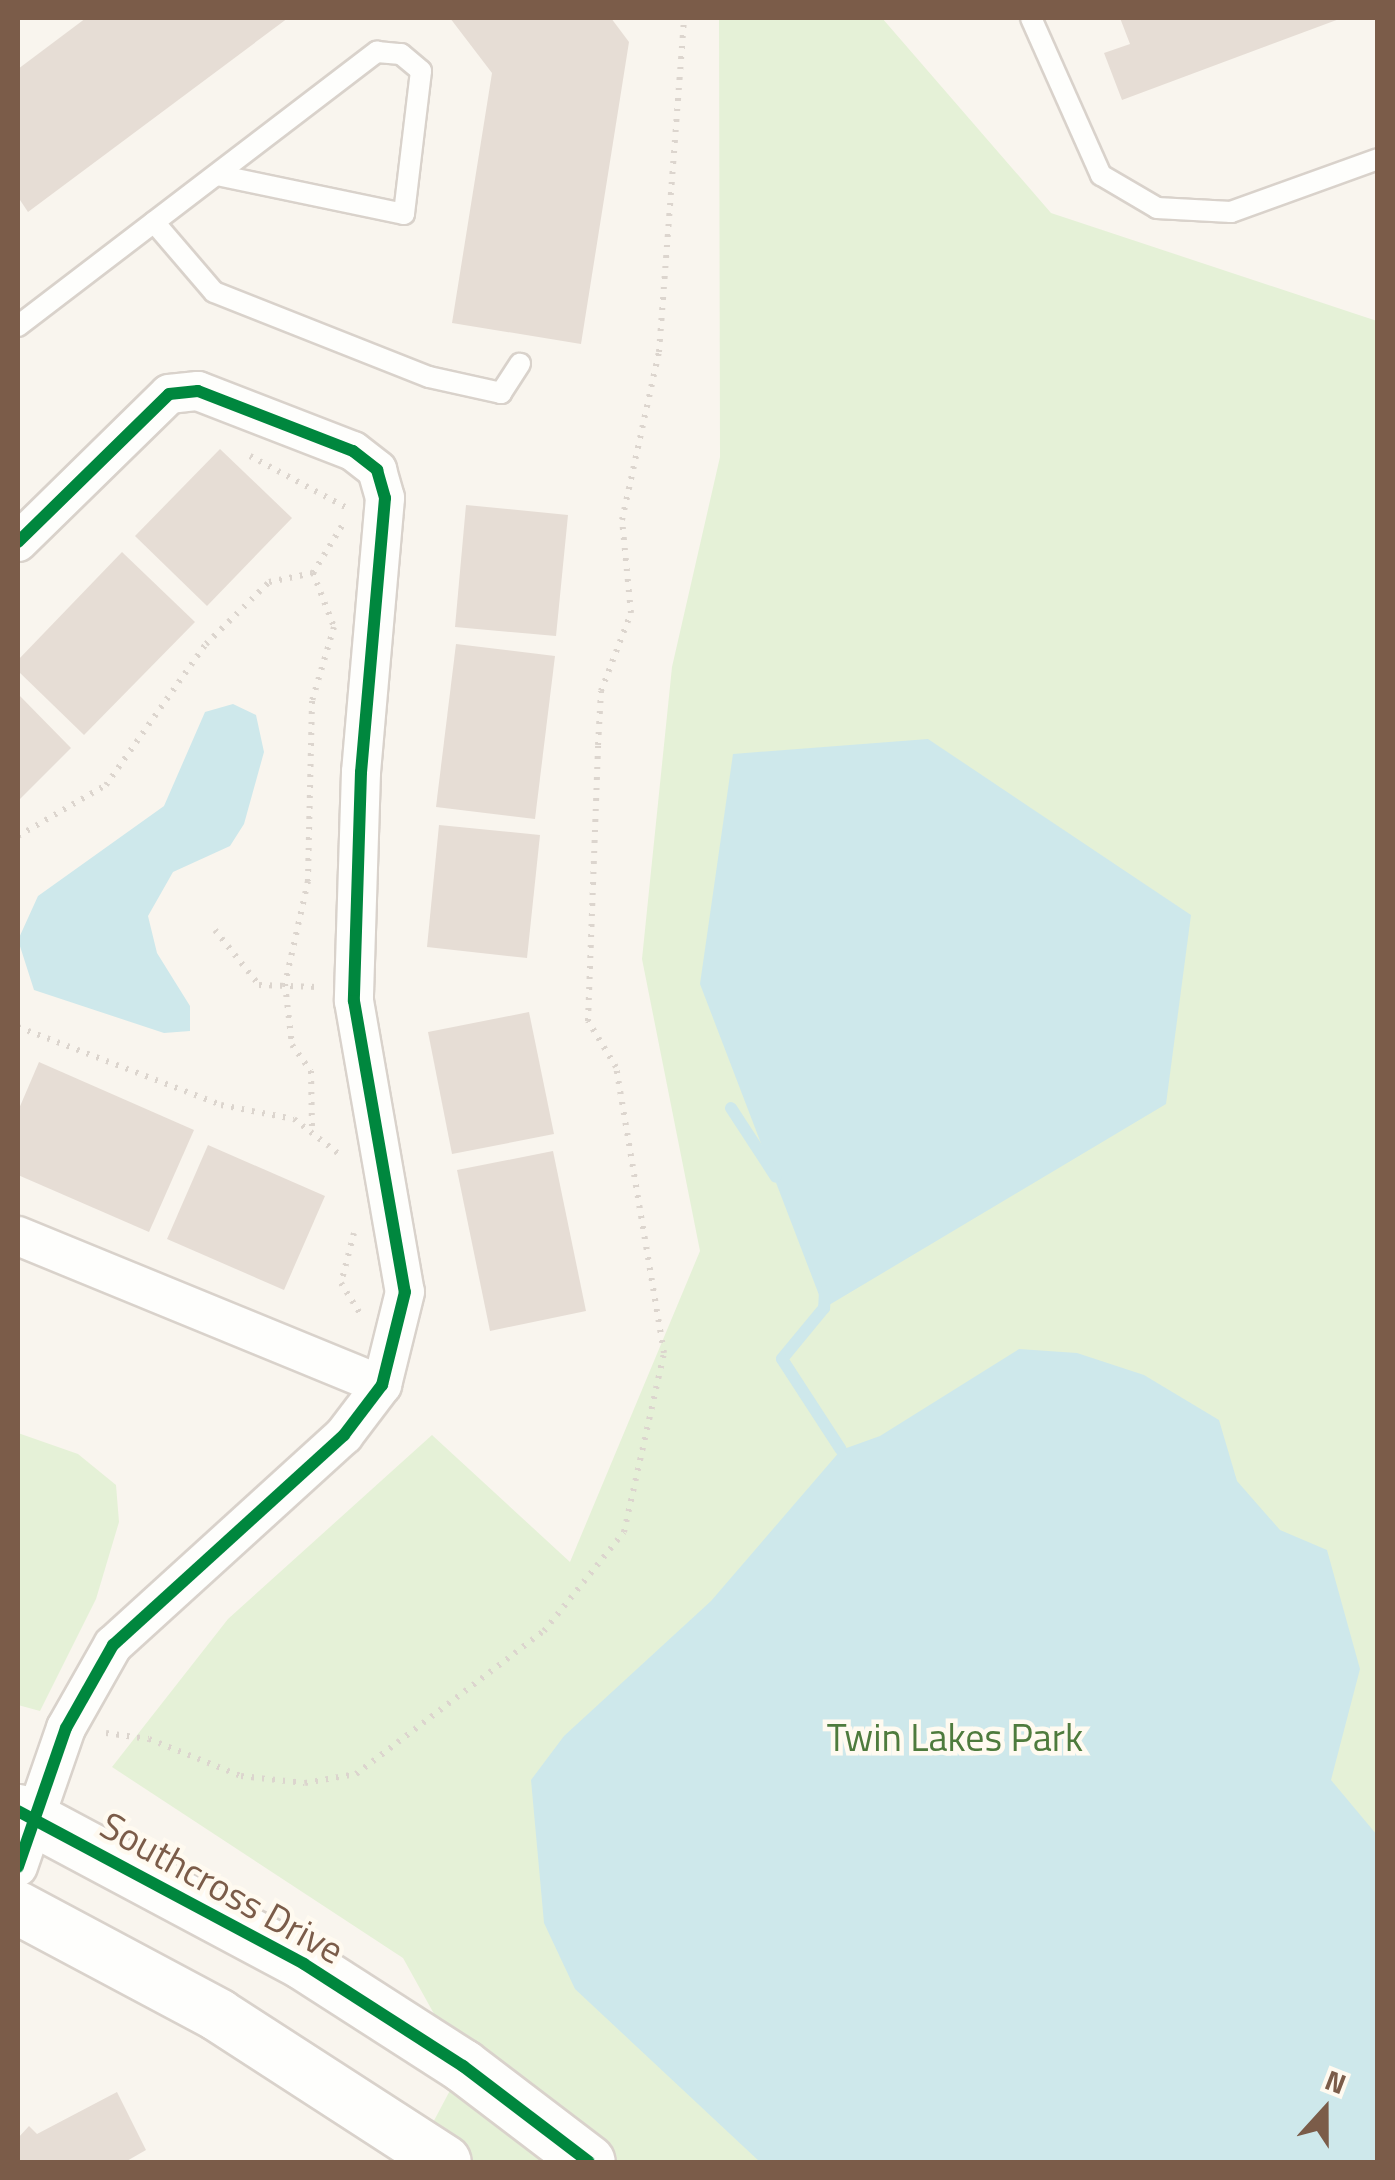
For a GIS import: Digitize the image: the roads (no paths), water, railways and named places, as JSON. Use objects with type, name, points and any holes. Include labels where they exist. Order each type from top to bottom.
[{"type":"street","points":[[18,542],[170,394],[198,391],[353,450],[377,470],[385,498],[354,990],[358,1060],[405,1292],[397,1344],[382,1385],[319,1459],[113,1645],[66,1728],[23,1832]]},
{"type":"street","points":[[18,1236],[382,1385]]},
{"type":"street","name":"Southcross Drive","points":[[23,1832],[304,1964],[463,2066],[589,2162]]},
{"type":"street","points":[[18,1908],[218,2015],[444,2162]]},
{"type":"lane","points":[[1031,18],[1101,176],[1157,208],[1231,212],[1378,159]]},
{"type":"lane","points":[[18,326],[377,52],[402,54],[421,71],[404,214],[216,175]]},
{"type":"lane","points":[[154,222],[214,292],[429,378],[501,393],[520,364]]},
{"type":"water","points":[[233,704],[256,715],[264,752],[244,824],[230,846],[173,872],[148,916],[157,953],[190,1006],[190,1031],[164,1033],[34,990],[18,940],[38,896],[164,806],[205,712]]},
{"type":"water","points":[[928,739],[1191,915],[1166,1104],[824,1308],[700,984],[733,754]]},
{"type":"water","points":[[1019,1349],[1077,1353],[1144,1375],[1219,1420],[1237,1481],[1280,1530],[1327,1550],[1360,1669],[1331,1780],[1377,1835],[1377,2162],[760,2162],[575,1989],[544,1923],[531,1780],[564,1736],[711,1601],[841,1450],[880,1436]]},
{"type":"waterway","points":[[731,1108],[776,1177]]},
{"type":"waterway","points":[[825,1291],[824,1308],[782,1359],[841,1450]]},
{"type":"park label","name":"Twin Lakes Park","points":[[955,1738]]}]
